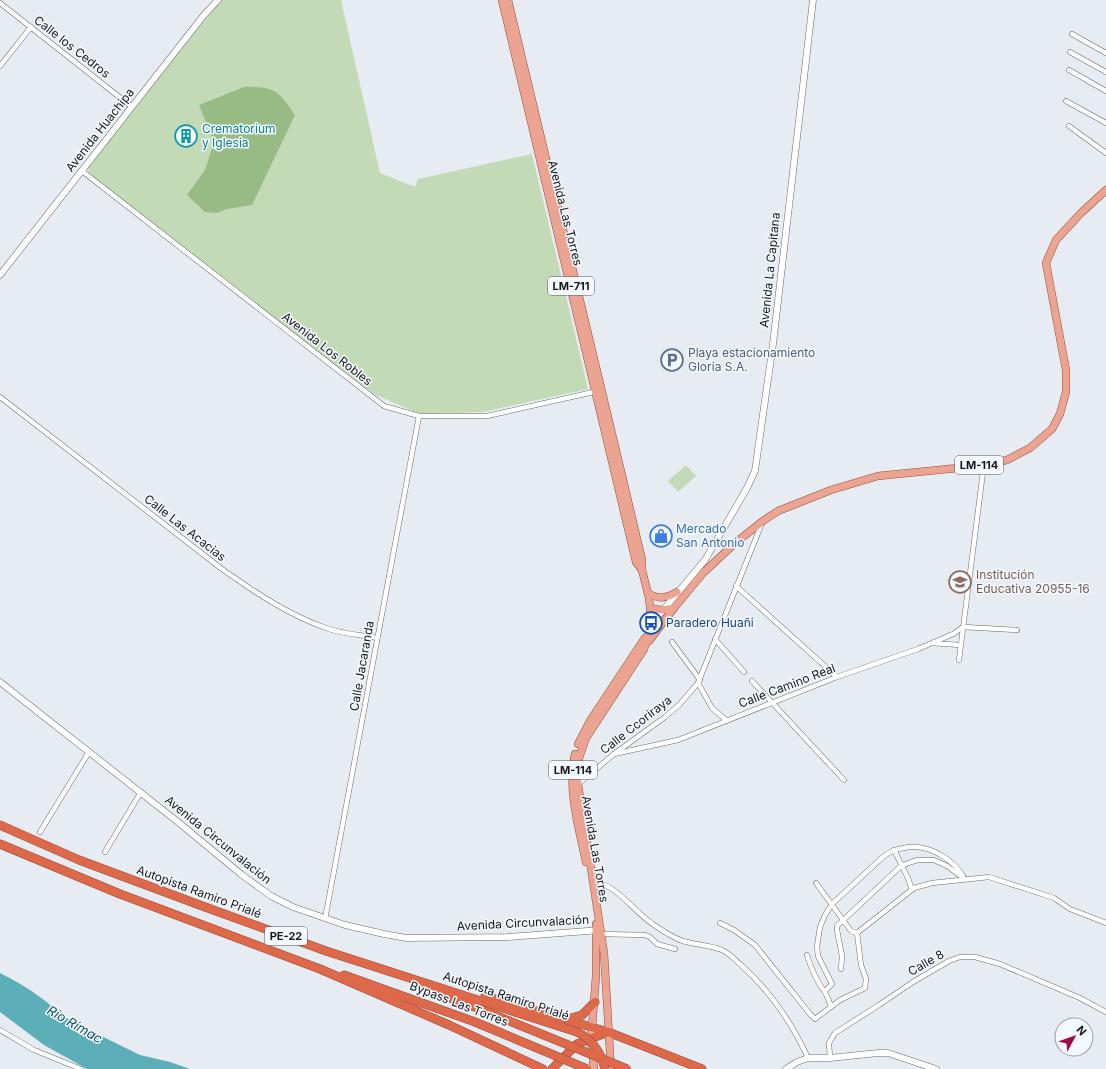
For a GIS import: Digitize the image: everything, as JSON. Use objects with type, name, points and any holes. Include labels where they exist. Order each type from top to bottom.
[{"type":"highway","name":"Autopista Ramiro Prialé","points":[[0,825],[101,869],[326,951],[577,1032],[586,1037],[593,1044],[601,1057],[605,1069]]},
{"type":"highway","name":"PE-22","points":[[0,844],[120,894],[320,969],[449,1025],[543,1069]]},
{"type":"highway","name":"Bypass Las Torres","points":[[326,951],[480,1009],[627,1069]]},
{"type":"highway","name":"Bypass Las Torres","points":[[320,969],[354,978],[475,1022],[587,1069]]},
{"type":"highway","points":[[414,980],[454,988],[592,1027],[702,1069]]},
{"type":"highway","points":[[566,1019],[576,1018],[582,1015],[595,1002]]},
{"type":"highway","points":[[552,1069],[574,1046],[580,1042],[608,1032]]},
{"type":"main road","name":"Avenida Las Torres","points":[[502,0],[642,560],[642,570],[651,609],[650,629],[644,649],[586,738],[579,758],[577,770],[594,880],[599,932],[592,1027],[594,1069]]},
{"type":"main road","name":"Avenida Las Torres","points":[[508,0],[599,390]]},
{"type":"main road","name":"LM-114","points":[[644,649],[674,608],[703,574],[734,544],[778,511],[831,490],[878,476],[1008,460],[1030,448],[1052,430],[1060,414],[1066,392],[1066,370],[1046,263],[1056,240],[1081,213],[1106,190]]},
{"type":"main road","points":[[648,594],[661,598],[677,592]]},
{"type":"main road","points":[[651,609],[663,610],[674,608]]},
{"type":"main road","name":"Avenida Las Torres","points":[[611,1069],[604,953],[580,833],[573,793],[572,777],[574,759],[586,726],[650,629]]},
{"type":"street","name":"Avenida Huachipa","points":[[0,275],[204,15],[218,0]]},
{"type":"street","name":"Avenida La Capitana","points":[[650,629],[677,592],[705,560],[747,488],[755,471],[773,344],[812,0]]},
{"type":"street","name":"Calle los Cedros","points":[[0,3],[132,107]]},
{"type":"street","points":[[0,66],[30,27]]},
{"type":"street","points":[[1072,34],[1106,53]]},
{"type":"street","points":[[1070,52],[1106,72]]},
{"type":"street","points":[[1068,70],[1106,92]]},
{"type":"street","points":[[1066,100],[1106,123]]},
{"type":"street","points":[[1069,126],[1106,153]]},
{"type":"street","name":"Avenida Los Robles","points":[[82,171],[384,406],[419,416],[486,416],[599,390]]},
{"type":"street","name":"Calle Las Acacias","points":[[0,397],[222,569],[254,591],[278,606],[330,629],[378,638]]},
{"type":"street","name":"Calle Jacaranda","points":[[326,919],[419,416]]},
{"type":"street","points":[[958,660],[984,464]]},
{"type":"street","name":"Calle Ccoriraya","points":[[578,784],[614,754],[675,709],[699,681],[763,521]]},
{"type":"street","points":[[736,586],[837,677]]},
{"type":"street","points":[[963,627],[1017,630]]},
{"type":"street","name":"Calle Camino Real","points":[[614,754],[678,740],[837,677],[932,643],[953,634],[963,627]]},
{"type":"street","points":[[715,639],[744,672]]},
{"type":"street","points":[[672,642],[699,681],[712,708],[726,720]]},
{"type":"street","points":[[932,643],[960,645]]},
{"type":"street","points":[[752,681],[844,780]]},
{"type":"street","name":"Avenida Circunvalación","points":[[0,682],[178,822],[221,859],[262,891],[293,907],[326,919],[365,930],[406,938],[508,937],[599,932]]},
{"type":"street","points":[[40,832],[89,752]]},
{"type":"street","points":[[105,852],[140,792]]},
{"type":"street","points":[[825,991],[832,984],[818,956],[817,946],[820,927],[825,915],[832,904],[884,856],[894,850],[915,846],[932,851],[957,867],[965,879]]},
{"type":"street","points":[[894,850],[908,878],[912,890]]},
{"type":"street","points":[[841,969],[842,956],[836,930],[837,926],[901,866],[918,860],[934,860],[948,866],[965,879]]},
{"type":"street","points":[[857,933],[914,888],[932,883],[989,877],[1015,884],[1054,898],[1070,909],[1106,923]]},
{"type":"street","points":[[594,880],[616,891],[653,924],[671,935],[683,941],[720,949],[728,953],[750,973],[773,1000],[791,1026],[808,1058]]},
{"type":"street","points":[[816,883],[851,931],[857,933]]},
{"type":"street","points":[[720,923],[734,930],[755,945],[813,1018],[840,1000],[865,988],[866,983],[859,952],[857,933]]},
{"type":"street","points":[[599,932],[645,935],[650,937],[657,944],[674,949]]},
{"type":"street","points":[[807,955],[820,987],[825,991],[826,996],[832,1006]]},
{"type":"street","name":"Calle 8","points":[[830,1058],[828,1043],[835,1033],[879,1006],[913,982],[949,961],[960,957],[975,957],[1000,964],[1080,998],[1106,1012]]},
{"type":"street","points":[[0,1030],[34,1050],[81,1069]]},
{"type":"street","points":[[786,1069],[797,1062],[808,1058],[830,1058],[878,1053],[888,1053],[936,1069]]},
{"type":"green space","points":[[221,0],[341,0],[380,173],[415,187],[418,179],[532,154],[588,389],[483,412],[420,414],[374,394],[89,175],[88,167]]},
{"type":"green space","points":[[244,87],[262,87],[274,91],[284,100],[295,115],[252,205],[227,209],[217,213],[205,212],[187,195],[205,170],[214,142],[199,105]]},
{"type":"green space","points":[[686,465],[696,476],[678,492],[668,481]]},
{"type":"water","name":"Río Rímac","points":[[0,973],[31,990],[61,1014],[75,1023],[140,1055],[170,1062],[190,1069],[87,1069],[44,1045],[0,1012]]},
{"type":"place","name":"Crematorium y Iglesia","points":[[186,136]]},
{"type":"place","name":"Playa estacionamiento Gloria S.A.","points":[[672,360]]},
{"type":"place","name":"Mercado San Antonio","points":[[661,536]]},
{"type":"place","name":"Institución Educativa 20955-16","points":[[960,582]]},
{"type":"place","name":"Paradero Huañi","points":[[651,623]]}]
